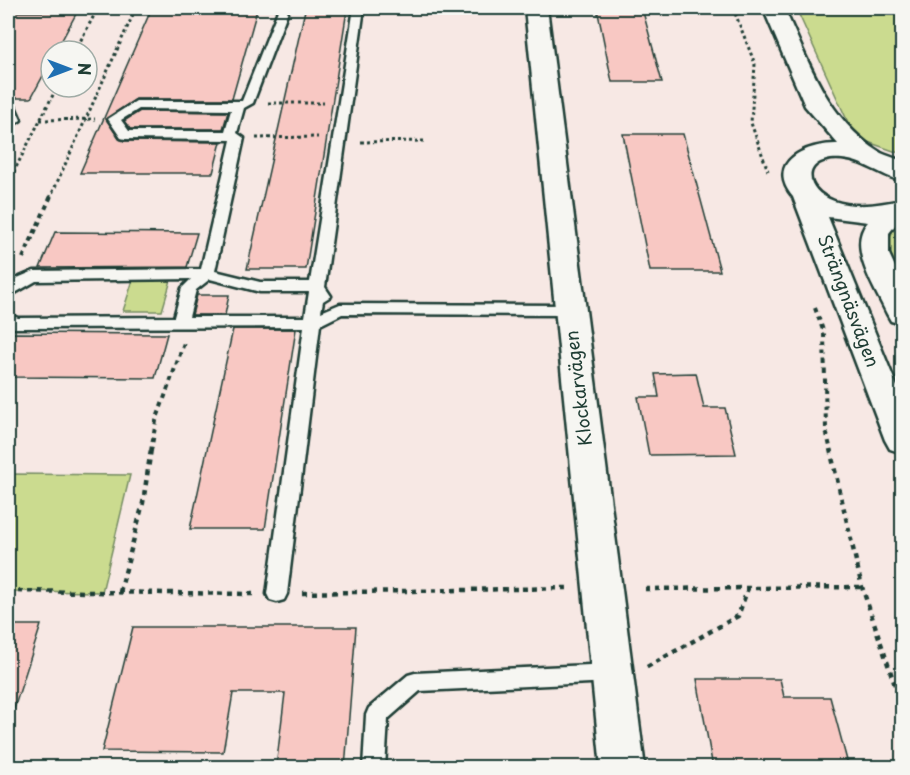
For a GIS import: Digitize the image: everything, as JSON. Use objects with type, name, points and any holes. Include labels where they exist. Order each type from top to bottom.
[{"type":"main road","name":"Klockarvägen","points":[[536,8],[623,768]]},
{"type":"main road","points":[[773,8],[817,106],[845,137],[870,156],[902,171]]},
{"type":"main road","points":[[812,157],[817,144],[817,106]]},
{"type":"main road","points":[[812,157],[835,152],[870,156]]},
{"type":"main road","name":"Strängnäsvägen","points":[[812,157],[804,161],[797,171],[797,180],[806,195],[903,440]]},
{"type":"main road","points":[[806,195],[825,207],[849,214],[871,216],[897,211]]},
{"type":"main road","points":[[897,211],[875,231],[875,254],[903,314]]},
{"type":"lane","points":[[230,135],[284,8]]},
{"type":"lane","points":[[277,594],[317,287],[359,8]]},
{"type":"lane","points":[[8,104],[11,122]]},
{"type":"lane","points":[[185,322],[189,288],[207,274],[238,138],[230,135],[125,135],[114,119],[136,105],[242,104]]},
{"type":"lane","points":[[8,290],[34,276],[207,274],[260,287],[317,287]]},
{"type":"lane","points":[[317,287],[326,301],[340,309]]},
{"type":"lane","points":[[8,319],[15,323],[314,322],[340,309],[570,310]]},
{"type":"lane","points":[[374,768],[377,714],[415,682],[612,673]]},
{"type":"path","points":[[81,39],[98,8]]},
{"type":"path","points":[[8,290],[136,8]]},
{"type":"path","points":[[733,8],[755,64],[751,123],[770,178]]},
{"type":"path","points":[[8,183],[51,99]]},
{"type":"path","points":[[242,104],[344,103]]},
{"type":"path","points":[[11,122],[114,119]]},
{"type":"path","points":[[812,300],[824,333],[826,430],[862,587],[903,706]]},
{"type":"path","points":[[120,592],[143,503],[156,421],[185,322]]},
{"type":"path","points":[[645,589],[862,587]]},
{"type":"path","points":[[612,673],[638,673],[691,640],[738,616],[748,588]]},
{"type":"green space","points":[[796,8],[902,8],[902,154],[865,141],[852,131]]},
{"type":"green space","points":[[902,218],[902,283],[891,257],[889,242],[895,226]]},
{"type":"green space","points":[[133,280],[171,280],[162,311],[123,311]]},
{"type":"green space","points":[[8,474],[130,475],[102,592],[8,591]]},
{"type":"building","points":[[597,8],[642,8],[662,82],[612,82]]},
{"type":"building","points":[[151,10],[257,10],[232,99],[136,99],[106,119],[119,139],[124,141],[221,142],[213,173],[80,173]]},
{"type":"building","points":[[305,10],[347,10],[306,269],[247,269]]},
{"type":"building","points":[[8,12],[77,12],[62,39],[39,39],[39,83],[31,98],[8,98]]},
{"type":"building","points":[[140,111],[228,112],[223,129],[130,129],[124,121]]},
{"type":"building","points":[[623,134],[683,134],[720,271],[650,271]]},
{"type":"building","points":[[55,232],[197,233],[187,267],[40,268]]},
{"type":"building","points":[[197,295],[229,295],[225,315],[192,315]]},
{"type":"building","points":[[233,329],[296,329],[265,529],[190,529]]},
{"type":"building","points":[[8,333],[167,334],[155,378],[8,377]]},
{"type":"building","points":[[696,373],[704,408],[725,408],[736,454],[649,455],[638,397],[659,397],[655,374]]},
{"type":"building","points":[[8,625],[41,625],[13,712],[8,711]]},
{"type":"building","points":[[133,627],[356,627],[345,768],[276,768],[285,693],[233,693],[223,752],[102,751]]},
{"type":"building","points":[[697,679],[780,679],[784,697],[830,697],[849,768],[713,768]]}]
